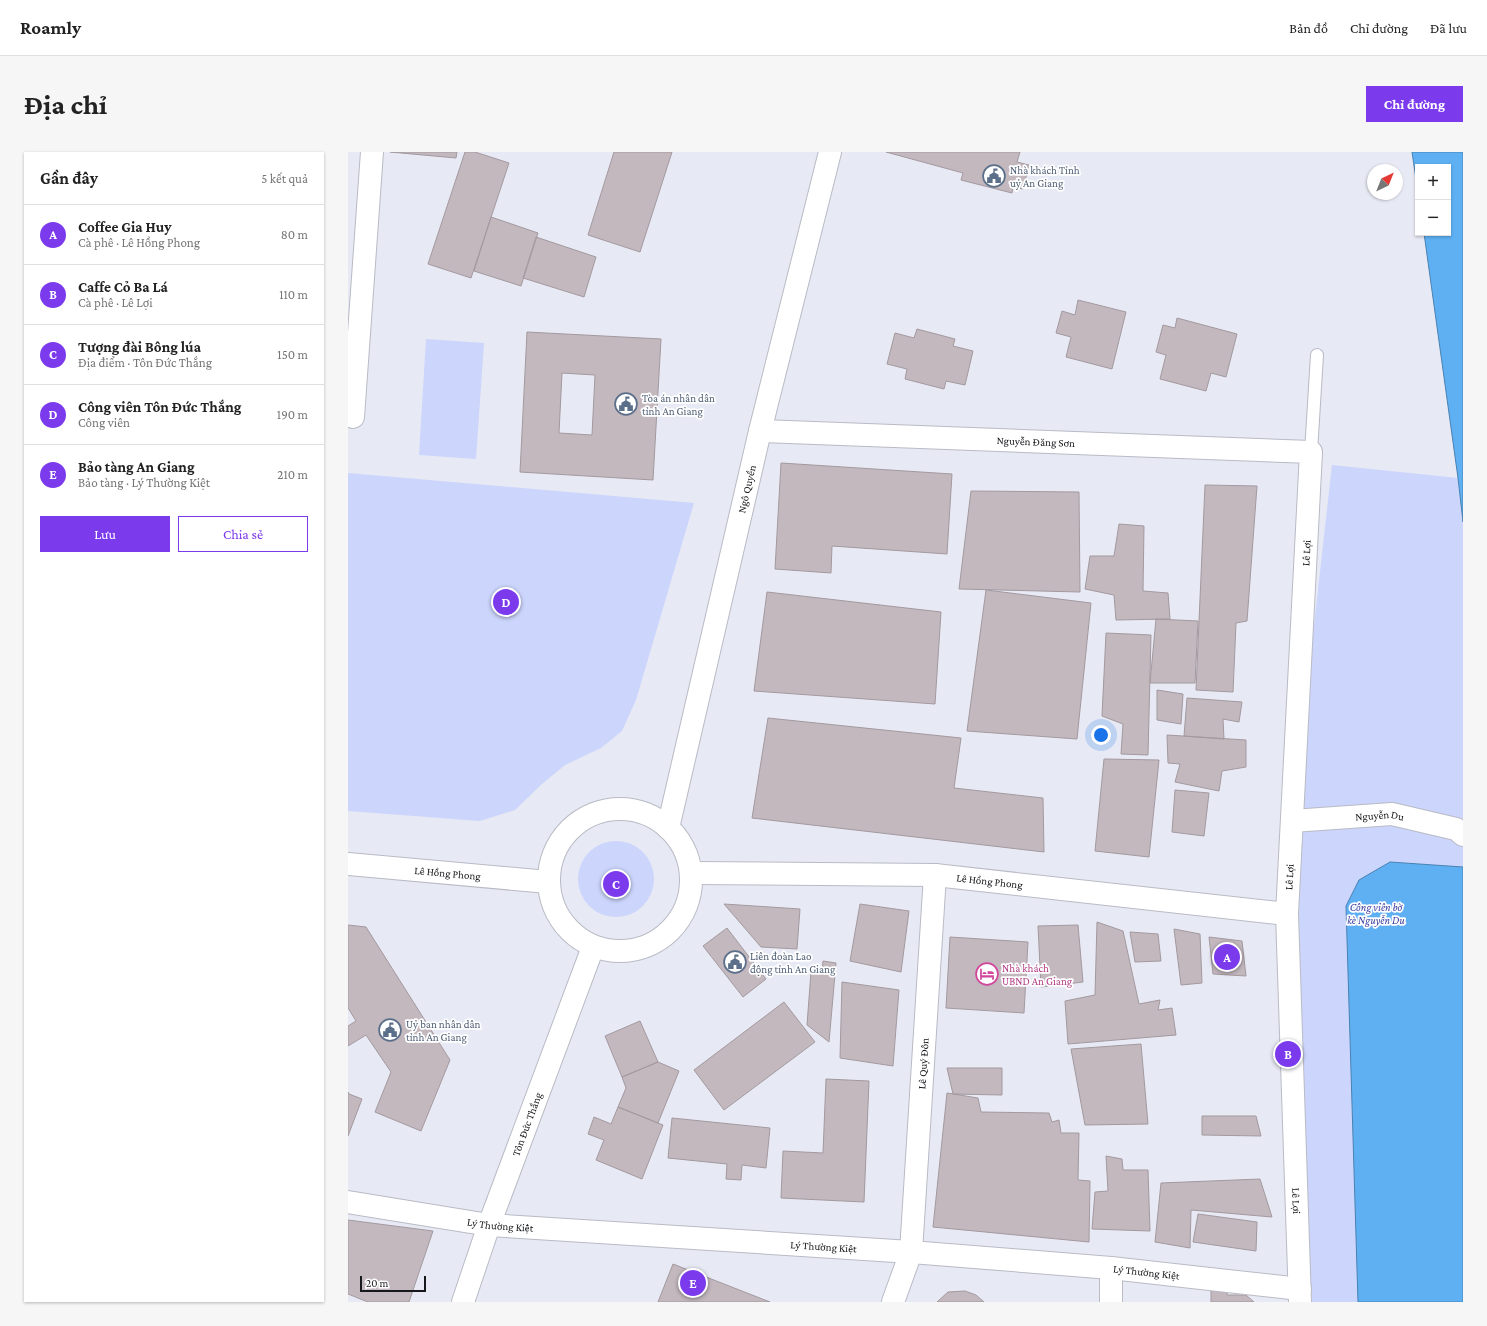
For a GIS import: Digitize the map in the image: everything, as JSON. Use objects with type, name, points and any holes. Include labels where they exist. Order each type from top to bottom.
[{"type":"street","points":[[353,417],[355,283],[372,152]]},
{"type":"street","name":"Ngô Quyền","points":[[668,828],[760,431],[830,152]]},
{"type":"street","name":"Nguyễn Đăng Sơn","points":[[760,431],[1311,452]]},
{"type":"street","name":"Lê Lợi","points":[[1300,1295],[1287,914],[1311,452]]},
{"type":"street","points":[[625,809],[648,814],[668,828],[680,841],[687,856],[691,873],[690,898],[680,920],[663,938],[642,949],[617,952],[593,947],[575,937],[561,921],[551,902],[548,882],[551,858],[562,837],[579,821],[601,811],[625,809]]},
{"type":"street","name":"Nguyễn Du","points":[[1292,821],[1392,814],[1456,829],[1463,835]]},
{"type":"street","name":"Lê Hồng Phong","points":[[348,864],[548,882]]},
{"type":"street","name":"Lê Hồng Phong","points":[[691,873],[935,875],[1287,914]]},
{"type":"street","name":"Lê Quý Đôn","points":[[893,1302],[911,1252],[935,875]]},
{"type":"street","name":"Tôn Đức Thắng","points":[[463,1302],[489,1225],[593,947]]},
{"type":"street","name":"Lý Thường Kiệt","points":[[348,1202],[489,1225],[911,1252],[1111,1268],[1300,1295]]},
{"type":"street","points":[[1111,1268],[1111,1302]]},
{"type":"lane","points":[[1311,452],[1317,356]]},
{"type":"green space","points":[[426,339],[484,343],[476,459],[419,455]]},
{"type":"green space","name":"Công viên bờ kè Nguyễn Du","points":[[1332,465],[1458,478],[1463,522],[1463,1302],[1312,1302],[1287,914],[1292,821]]},
{"type":"green space","points":[[348,473],[694,503],[636,700],[622,731],[601,748],[565,765],[542,784],[515,810],[480,821],[348,811]]},
{"type":"green space","points":[[616,841],[631,844],[643,852],[651,864],[654,879],[651,894],[643,906],[631,914],[616,917],[601,914],[589,906],[581,894],[578,879],[581,864],[589,852],[601,844]]},
{"type":"water","points":[[1412,152],[1463,152],[1463,522],[1424,236],[1451,236],[1451,164],[1415,164],[1415,172]]},
{"type":"water","points":[[1390,862],[1463,867],[1463,1302],[1358,1302],[1346,906],[1359,880]]},
{"type":"building","points":[[390,152],[457,152],[456,158]]},
{"type":"building","points":[[465,152],[475,152],[509,163],[471,278],[428,264]]},
{"type":"building","points":[[614,152],[672,152],[640,252],[588,235]]},
{"type":"building","name":"Nhà khách Tỉnh uỷ An Giang","points":[[886,152],[1020,152],[1017,162],[1029,165],[1023,189],[1013,187],[1012,193],[961,180],[963,173]]},
{"type":"building","points":[[491,217],[538,233],[521,286],[474,271]]},
{"type":"building","points":[[536,237],[596,257],[584,297],[523,278]]},
{"type":"building","points":[[1078,300],[1126,312],[1112,369],[1066,357],[1071,337],[1056,333],[1062,311],[1075,315]]},
{"type":"building","points":[[1177,318],[1237,334],[1226,377],[1211,373],[1206,391],[1160,379],[1166,355],[1156,352],[1163,325],[1175,328]]},
{"type":"building","points":[[917,329],[955,339],[953,346],[973,351],[965,385],[946,381],[944,389],[905,379],[907,369],[887,364],[895,333],[914,338]]},
{"type":"building","name":"Tòa án nhân dân tỉnh An Giang","points":[[527,332],[661,339],[653,480],[520,472]],"holes":[[[562,373],[595,375],[592,435],[559,433]]]},
{"type":"building","points":[[781,463],[952,474],[947,554],[832,546],[831,573],[775,569]]},
{"type":"building","points":[[1205,485],[1257,486],[1247,621],[1236,623],[1233,692],[1196,690]]},
{"type":"building","points":[[971,491],[1079,492],[1080,592],[959,589]]},
{"type":"building","points":[[1119,524],[1144,526],[1143,591],[1168,593],[1170,619],[1116,620],[1114,595],[1085,589],[1090,556],[1114,556]]},
{"type":"building","points":[[986,590],[1091,603],[1077,739],[967,731]]},
{"type":"building","points":[[767,592],[941,612],[935,704],[754,691]]},
{"type":"building","points":[[1156,619],[1198,621],[1195,683],[1150,683]]},
{"type":"building","points":[[1106,633],[1151,635],[1148,755],[1121,754],[1123,724],[1102,716]]},
{"type":"building","points":[[1157,690],[1183,694],[1181,724],[1157,720]]},
{"type":"building","points":[[1187,698],[1242,702],[1239,722],[1223,719],[1224,739],[1184,736]]},
{"type":"building","points":[[768,718],[961,738],[954,788],[1043,798],[1044,852],[752,818]]},
{"type":"building","points":[[1167,735],[1246,740],[1246,767],[1222,771],[1219,791],[1175,782],[1180,764],[1168,763]]},
{"type":"building","points":[[1104,759],[1159,760],[1149,857],[1095,851]]},
{"type":"building","points":[[1175,790],[1209,793],[1204,836],[1172,832]]},
{"type":"building","points":[[724,904],[800,909],[797,949],[761,947]]},
{"type":"building","points":[[860,904],[909,911],[901,972],[850,961]]},
{"type":"building","points":[[1097,922],[1123,931],[1139,1004],[1160,1000],[1158,1010],[1172,1008],[1176,1035],[1068,1044],[1065,1001],[1095,995]]},
{"type":"building","name":"Uỷ ban nhân dân tỉnh An Giang","points":[[348,925],[366,927],[450,1060],[421,1131],[375,1112],[391,1072],[366,1035],[348,1046],[348,1026],[356,1021],[348,1008]]},
{"type":"building","points":[[1078,925],[1083,982],[1041,987],[1038,926]]},
{"type":"building","name":"Liên đoàn Lao động tỉnh An Giang","points":[[727,928],[766,979],[743,997],[703,946]]},
{"type":"building","points":[[1174,929],[1200,934],[1202,983],[1181,985]]},
{"type":"building","points":[[1130,932],[1158,934],[1161,961],[1135,962]]},
{"type":"building","points":[[950,937],[1028,942],[1024,1013],[946,1008]]},
{"type":"building","points":[[1209,937],[1242,941],[1246,976],[1213,974]]},
{"type":"building","points":[[823,961],[836,963],[829,1042],[807,1025],[811,972],[822,973]]},
{"type":"building","points":[[842,982],[899,990],[893,1066],[840,1058]]},
{"type":"building","points":[[784,1002],[815,1042],[724,1110],[694,1070]]},
{"type":"building","points":[[640,1021],[658,1062],[622,1077],[605,1036]]},
{"type":"building","points":[[1141,1044],[1148,1124],[1085,1125],[1071,1049]]},
{"type":"building","points":[[658,1062],[679,1071],[658,1123],[618,1107],[626,1088],[622,1077]]},
{"type":"building","points":[[947,1068],[1002,1068],[1002,1095],[953,1094]]},
{"type":"building","points":[[826,1079],[869,1081],[864,1202],[781,1198],[783,1151],[823,1153]]},
{"type":"building","points":[[348,1092],[349,1094],[362,1099],[348,1136]]},
{"type":"building","points":[[947,1093],[978,1098],[981,1112],[1049,1113],[1052,1122],[1059,1120],[1061,1133],[1079,1133],[1078,1180],[1090,1181],[1089,1242],[933,1227]]},
{"type":"building","points":[[618,1107],[663,1125],[642,1179],[596,1160],[604,1140],[588,1134],[594,1117],[611,1124]]},
{"type":"building","points":[[1202,1116],[1256,1116],[1261,1136],[1202,1135]]},
{"type":"building","points":[[672,1118],[770,1128],[766,1168],[742,1165],[741,1180],[726,1179],[727,1164],[668,1158]]},
{"type":"building","points":[[1106,1156],[1122,1159],[1123,1170],[1148,1170],[1150,1231],[1092,1229],[1095,1192],[1108,1191]]},
{"type":"building","points":[[1260,1179],[1272,1217],[1191,1210],[1190,1248],[1155,1242],[1161,1183]]},
{"type":"building","points":[[1198,1214],[1257,1222],[1256,1251],[1193,1242]]},
{"type":"building","points":[[348,1220],[433,1231],[409,1302],[368,1302],[348,1294]]},
{"type":"building","points":[[673,1264],[770,1302],[658,1302]]},
{"type":"building","points":[[1211,1287],[1227,1287],[1227,1295],[1246,1295],[1254,1302],[1211,1302]]},
{"type":"building","points":[[965,1291],[976,1295],[984,1302],[937,1302],[948,1292]]},
{"type":"place","name":"Nhà khách Tỉnh uỷ An Giang","points":[[994,176]]},
{"type":"place","name":"Tòa án nhân dân tỉnh An Giang","points":[[626,404]]},
{"type":"place","name":"Công viên Tôn Đức Thắng","points":[[506,602]]},
{"type":"place","name":"Tượng đài Bông lúa","points":[[616,884]]},
{"type":"place","name":"Coffee Gia Huy","points":[[1227,957]]},
{"type":"place","name":"Liên đoàn Lao động tỉnh An Giang","points":[[735,962]]},
{"type":"place","name":"Nhà khách UBND An Giang","points":[[987,974]]},
{"type":"place","name":"Uỷ ban nhân dân tỉnh An Giang","points":[[390,1030]]},
{"type":"place","name":"Caffe Cỏ Ba Lá","points":[[1288,1054]]},
{"type":"place","name":"Bảo tàng An Giang","points":[[693,1283]]}]
